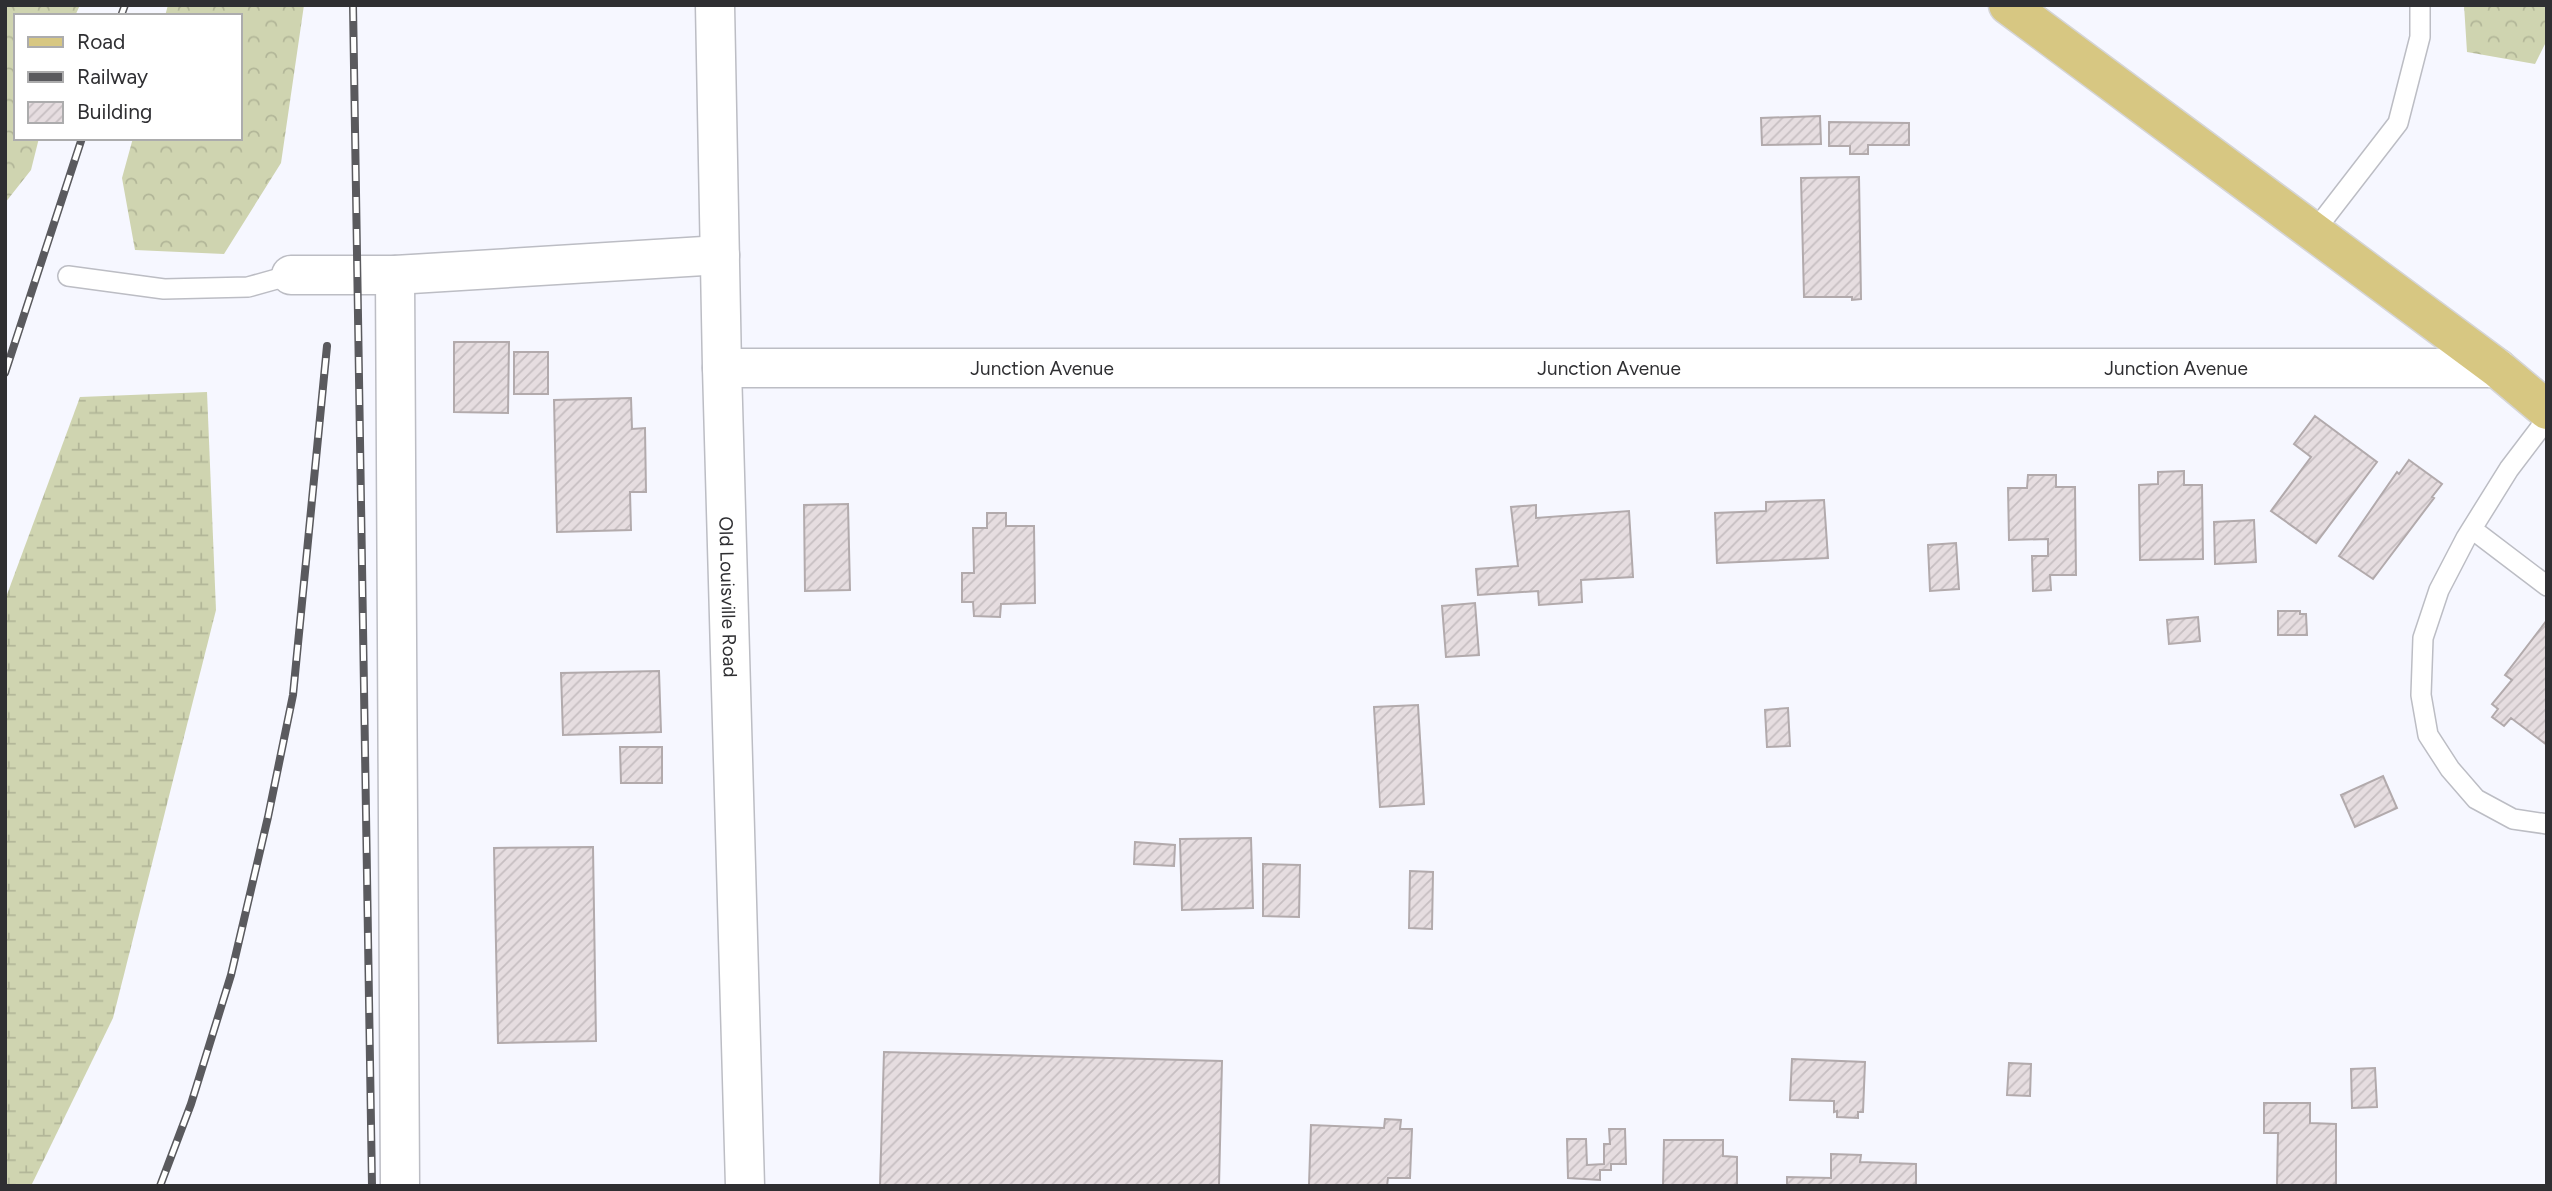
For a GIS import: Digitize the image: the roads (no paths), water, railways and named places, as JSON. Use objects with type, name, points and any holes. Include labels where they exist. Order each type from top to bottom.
[{"type":"main road","points":[[2008,5],[2497,369],[2547,410]]},
{"type":"street","name":"Old Louisville Road","points":[[715,5],[722,368],[745,1186]]},
{"type":"street","points":[[291,275],[395,275],[720,254]]},
{"type":"street","points":[[395,275],[400,1186]]},
{"type":"street","name":"Junction Avenue","points":[[722,368],[2497,369]]},
{"type":"lane","points":[[2313,233],[2398,123],[2420,37],[2420,5]]},
{"type":"lane","points":[[68,276],[164,289],[248,287],[291,275]]},
{"type":"lane","points":[[2547,419],[2509,470],[2472,529],[2439,590],[2423,638],[2421,695],[2428,734],[2450,769],[2476,799],[2514,819],[2547,824]]},
{"type":"lane","points":[[2472,529],[2547,586]]},
{"type":"railway","points":[[122,14],[125,5]]},
{"type":"railway","points":[[353,5],[372,1186]]},
{"type":"railway","points":[[5,373],[81,140]]},
{"type":"railway","points":[[160,1186],[191,1104],[231,975],[293,695],[327,346]]}]
